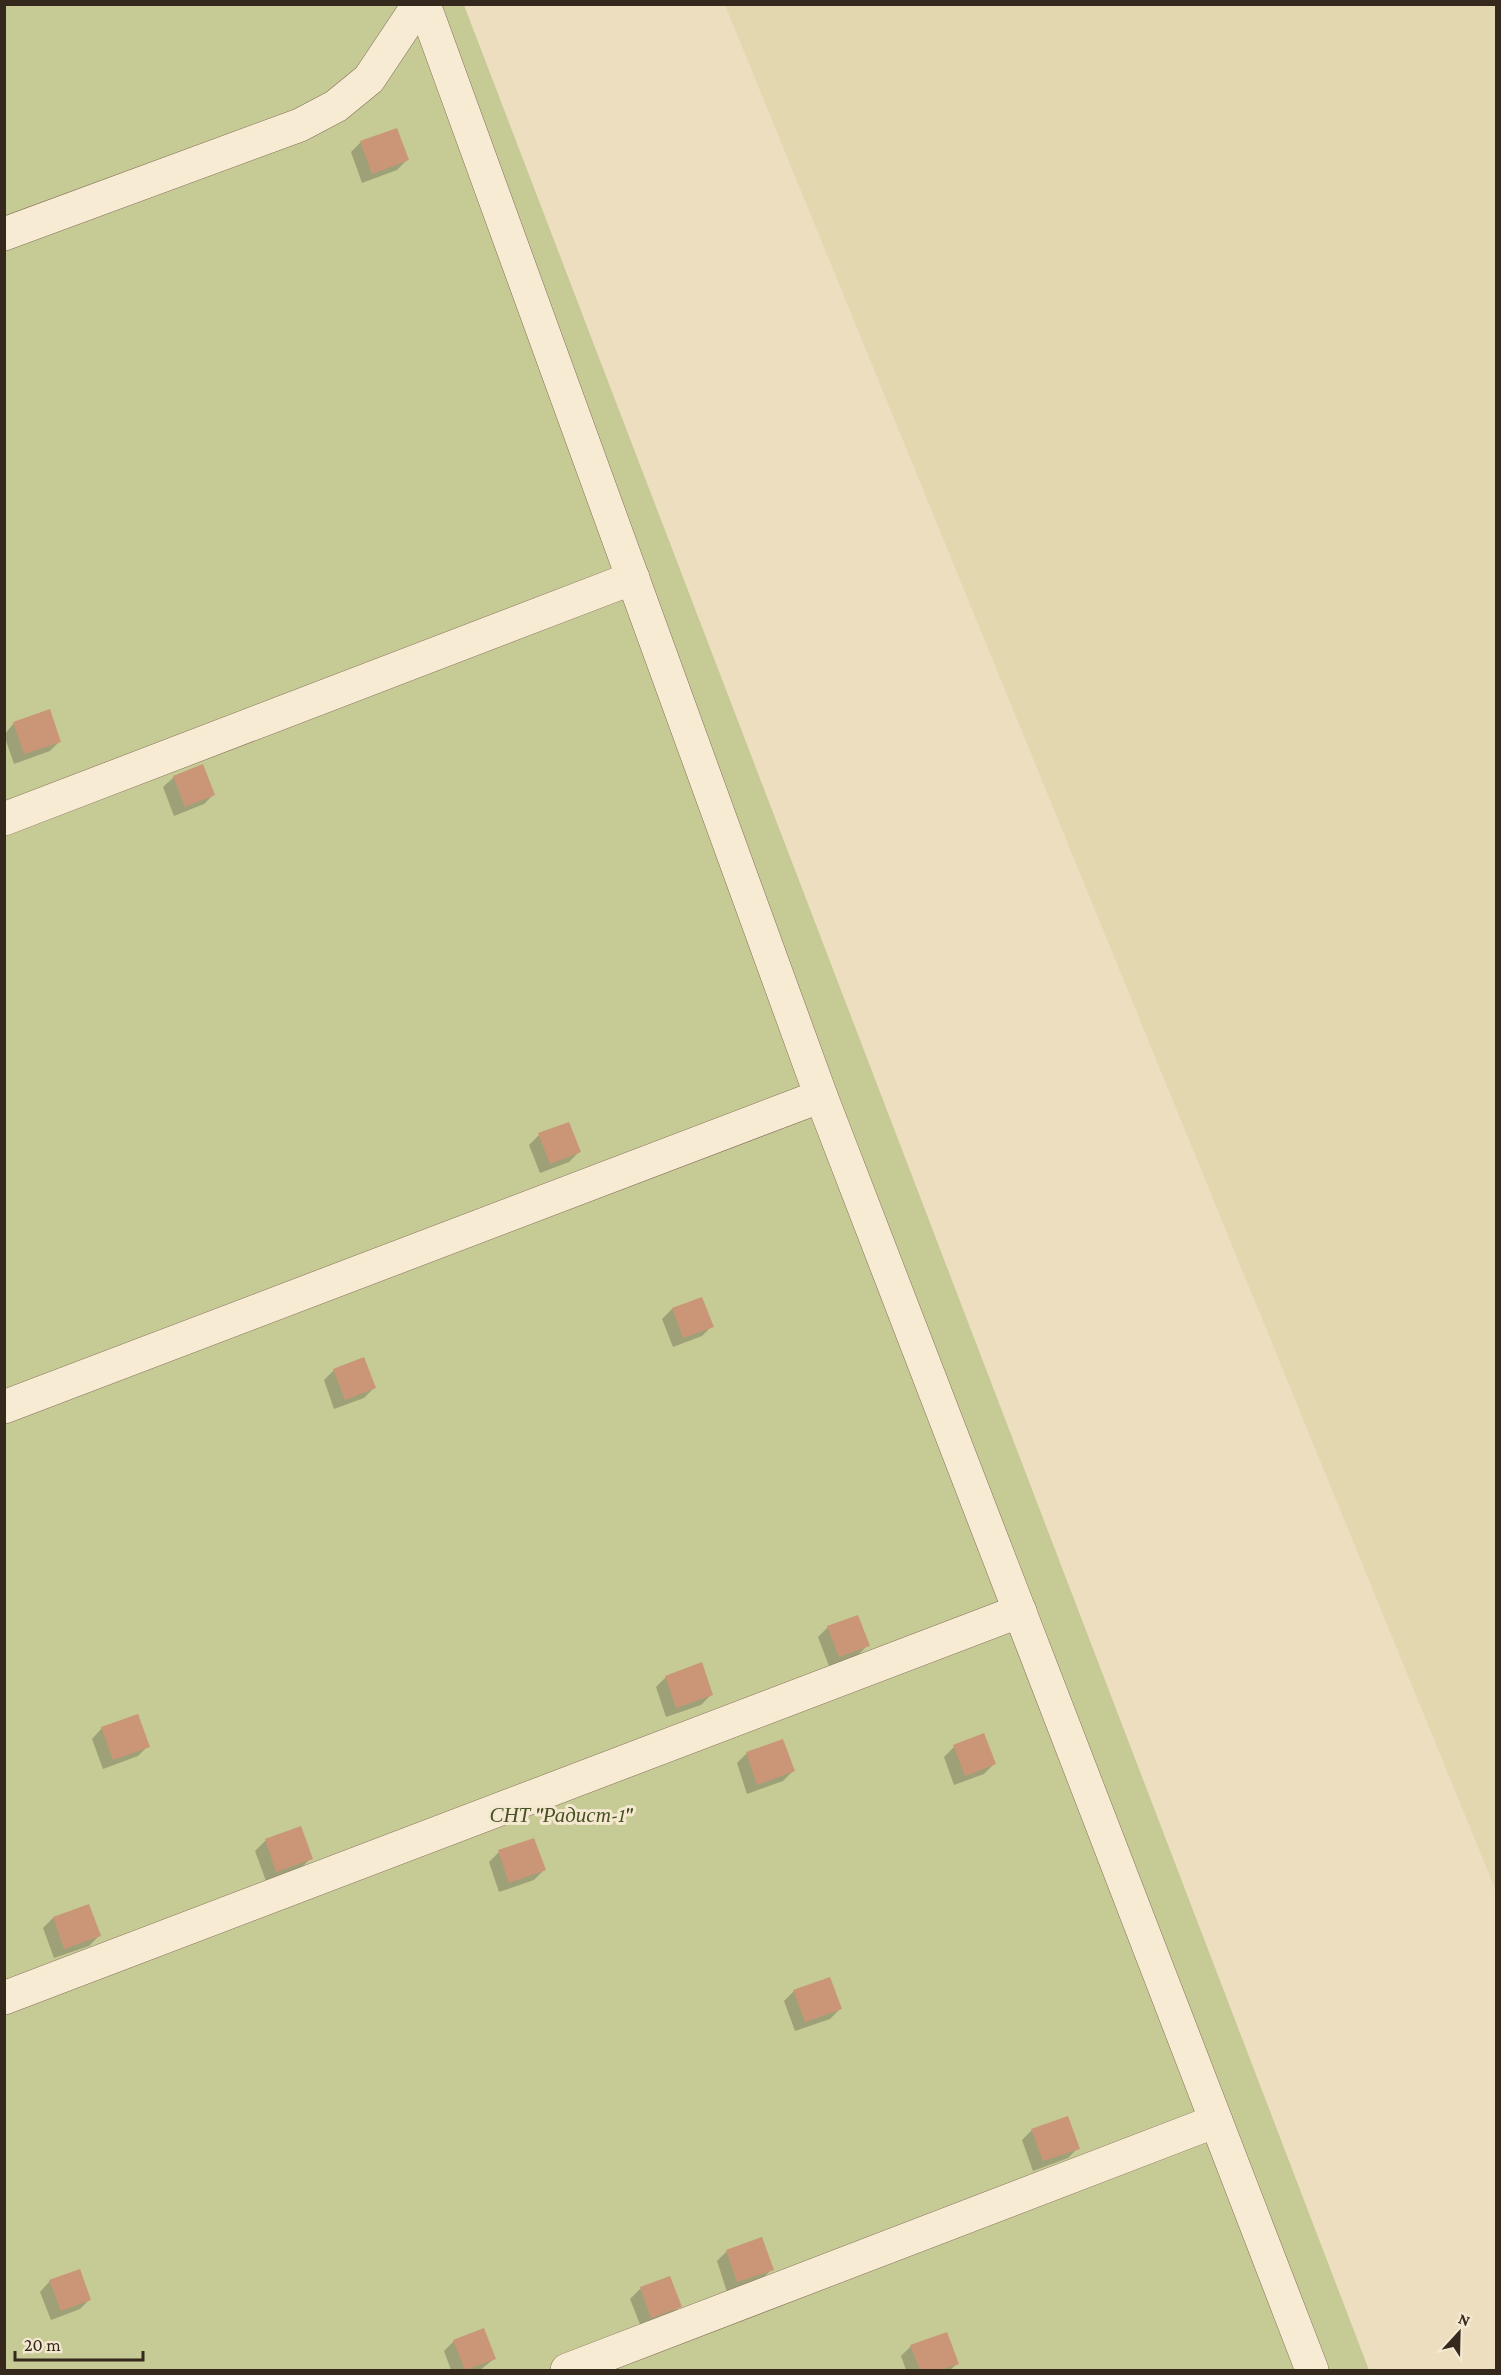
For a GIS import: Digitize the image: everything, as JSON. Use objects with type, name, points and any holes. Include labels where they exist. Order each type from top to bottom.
[{"type":"street","points":[[4,234],[300,125],[336,106],[369,79],[419,4]]},
{"type":"street","points":[[424,4],[821,1096],[1312,2370]]},
{"type":"street","points":[[4,819],[633,578]]},
{"type":"street","points":[[4,1407],[821,1096]]},
{"type":"street","points":[[4,1998],[1020,1611]]},
{"type":"street","points":[[567,2370],[1216,2121]]},
{"type":"shaded area","points":[[725,5],[1496,5],[1496,1891]]},
{"type":"green space","name":"СНТ \"Радист-1\"","points":[[5,5],[464,5],[1369,2370],[5,2370]]},
{"type":"building","points":[[397,128],[409,160],[372,174],[360,141]]},
{"type":"building","points":[[50,709],[61,742],[24,754],[13,722]]},
{"type":"building","points":[[203,764],[215,795],[185,807],[173,776]]},
{"type":"building","points":[[569,1122],[581,1152],[550,1164],[538,1133]]},
{"type":"building","points":[[702,1297],[714,1327],[683,1338],[672,1308]]},
{"type":"building","points":[[364,1357],[376,1388],[345,1400],[333,1369]]},
{"type":"building","points":[[858,1615],[870,1646],[839,1657],[827,1626]]},
{"type":"building","points":[[702,1662],[713,1695],[676,1708],[665,1676]]},
{"type":"building","points":[[138,1714],[150,1747],[113,1760],[101,1727]]},
{"type":"building","points":[[984,1733],[996,1764],[965,1776],[953,1745]]},
{"type":"building","points":[[783,1739],[795,1771],[757,1785],[746,1752]]},
{"type":"building","points":[[301,1826],[313,1859],[276,1872],[265,1839]]},
{"type":"building","points":[[534,1838],[546,1870],[509,1883],[498,1850]]},
{"type":"building","points":[[89,1904],[101,1936],[64,1949],[53,1917]]},
{"type":"building","points":[[830,1977],[842,2009],[805,2022],[793,1990]]},
{"type":"building","points":[[1068,2116],[1080,2149],[1043,2161],[1031,2129]]},
{"type":"building","points":[[762,2237],[774,2270],[737,2282],[726,2250]]},
{"type":"building","points":[[80,2269],[91,2300],[61,2311],[49,2280]]},
{"type":"building","points":[[670,2276],[682,2307],[651,2318],[640,2287]]},
{"type":"building","points":[[484,2328],[496,2359],[465,2370],[453,2340]]},
{"type":"building","points":[[947,2332],[959,2364],[940,2370],[920,2370],[910,2345]]}]
